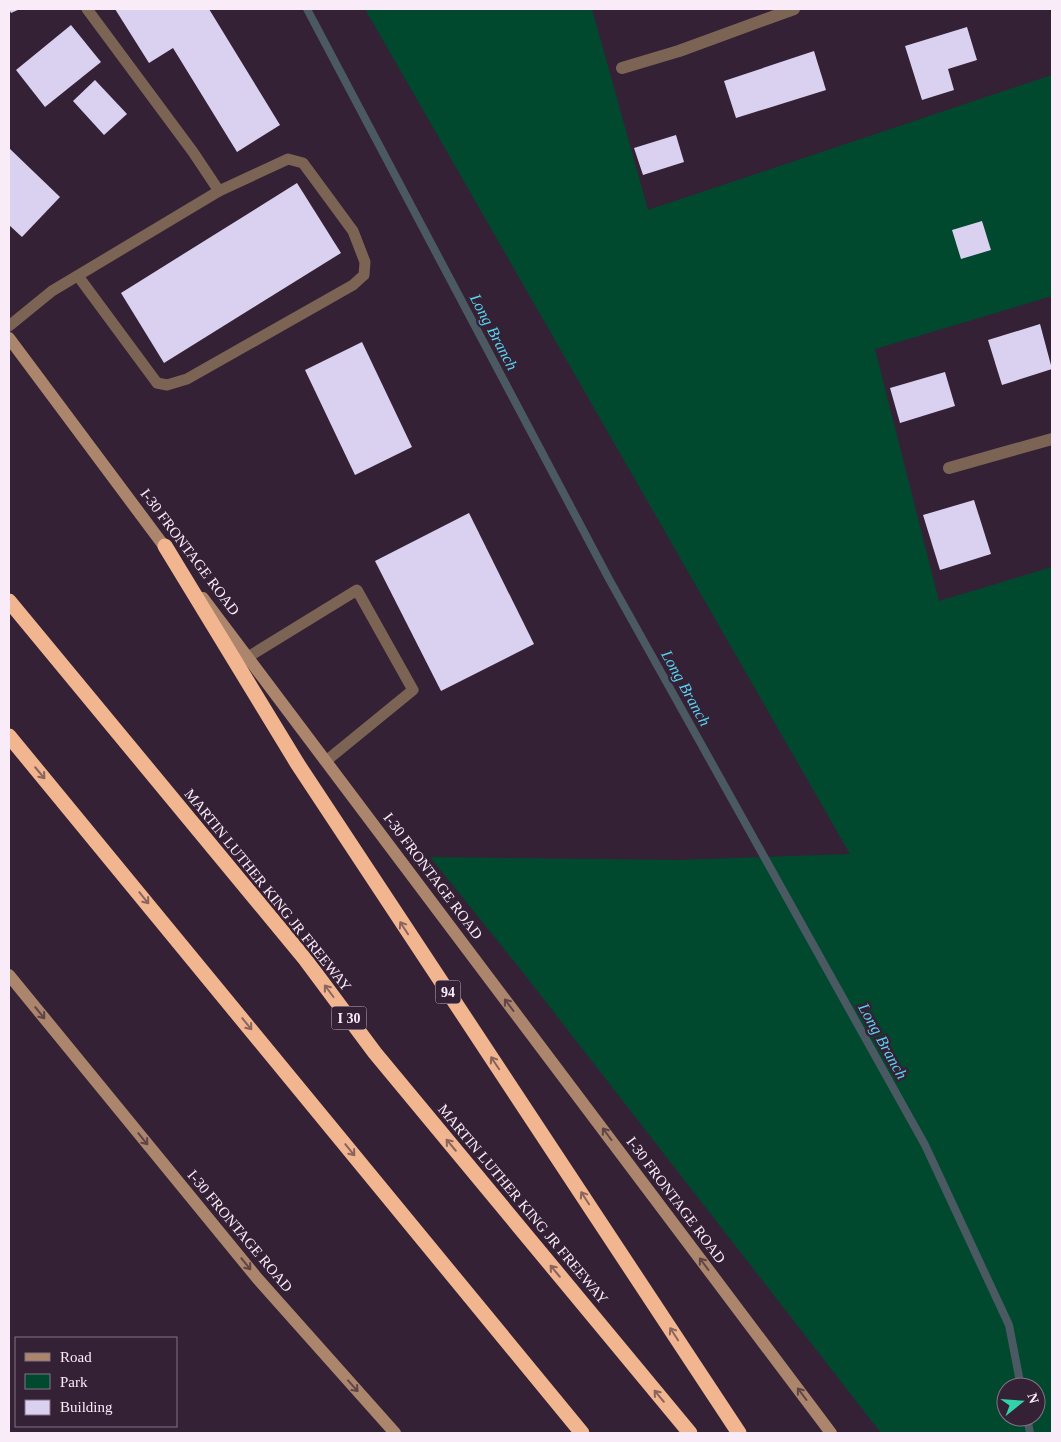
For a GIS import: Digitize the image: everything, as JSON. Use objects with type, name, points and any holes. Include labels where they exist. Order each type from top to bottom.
[{"type":"highway","name":"94","points":[[164,546],[297,763],[739,1433]]},
{"type":"highway","name":"MARTIN LUTHER KING JR FREEWAY","points":[[9,601],[305,959],[375,1053],[690,1433]]},
{"type":"highway","points":[[9,736],[582,1433]]},
{"type":"main road","name":"I-30 FRONTAGE ROAD","points":[[9,338],[831,1433]]},
{"type":"main road","name":"I-30 FRONTAGE ROAD","points":[[9,976],[257,1278],[395,1433]]},
{"type":"street","points":[[622,68],[679,51],[794,9]]},
{"type":"street","points":[[949,468],[1052,439]]},
{"type":"lane","points":[[87,9],[193,152],[219,191]]},
{"type":"lane","points":[[9,326],[52,291],[219,191],[288,159],[304,163],[353,231],[365,262],[364,275],[353,285],[187,380],[167,386],[157,383],[78,276]]},
{"type":"lane","points":[[248,656],[357,590],[414,690],[326,761]]},
{"type":"green space","points":[[365,9],[592,9],[648,210],[1052,75],[1052,296],[875,349],[939,601],[1052,567],[1052,1433],[881,1433],[521,970],[430,857],[679,860],[850,854]]},
{"type":"building","points":[[9,9],[20,9],[11,13]]},
{"type":"building","points":[[115,9],[209,9],[280,125],[237,152],[173,48],[149,63]]},
{"type":"building","points":[[71,25],[101,62],[45,107],[16,70]]},
{"type":"building","points":[[967,27],[977,60],[948,69],[954,90],[922,100],[905,46]]},
{"type":"building","points":[[814,51],[826,90],[736,118],[724,81]]},
{"type":"building","points":[[95,80],[127,114],[104,135],[73,101]]},
{"type":"building","points":[[676,135],[684,162],[643,175],[634,148]]},
{"type":"building","points":[[9,148],[60,197],[22,237],[9,225]]},
{"type":"building","points":[[297,183],[341,253],[164,363],[121,293]]},
{"type":"building","points":[[982,221],[991,250],[961,259],[952,230]]},
{"type":"building","points":[[1040,324],[1052,369],[1002,385],[988,340]]},
{"type":"building","points":[[362,342],[412,447],[355,475],[305,370]]},
{"type":"building","points":[[945,372],[955,406],[900,423],[890,388]]},
{"type":"building","points":[[974,500],[991,554],[940,570],[923,515]]},
{"type":"building","points":[[469,513],[534,644],[441,691],[375,561]]},
{"type":"waterway","name":"Long Branch","points":[[307,9],[609,579],[925,1145],[1009,1325],[1019,1377]]},
{"type":"waterway","name":"Long Branch","points":[[1029,1427],[1030,1433]]}]
